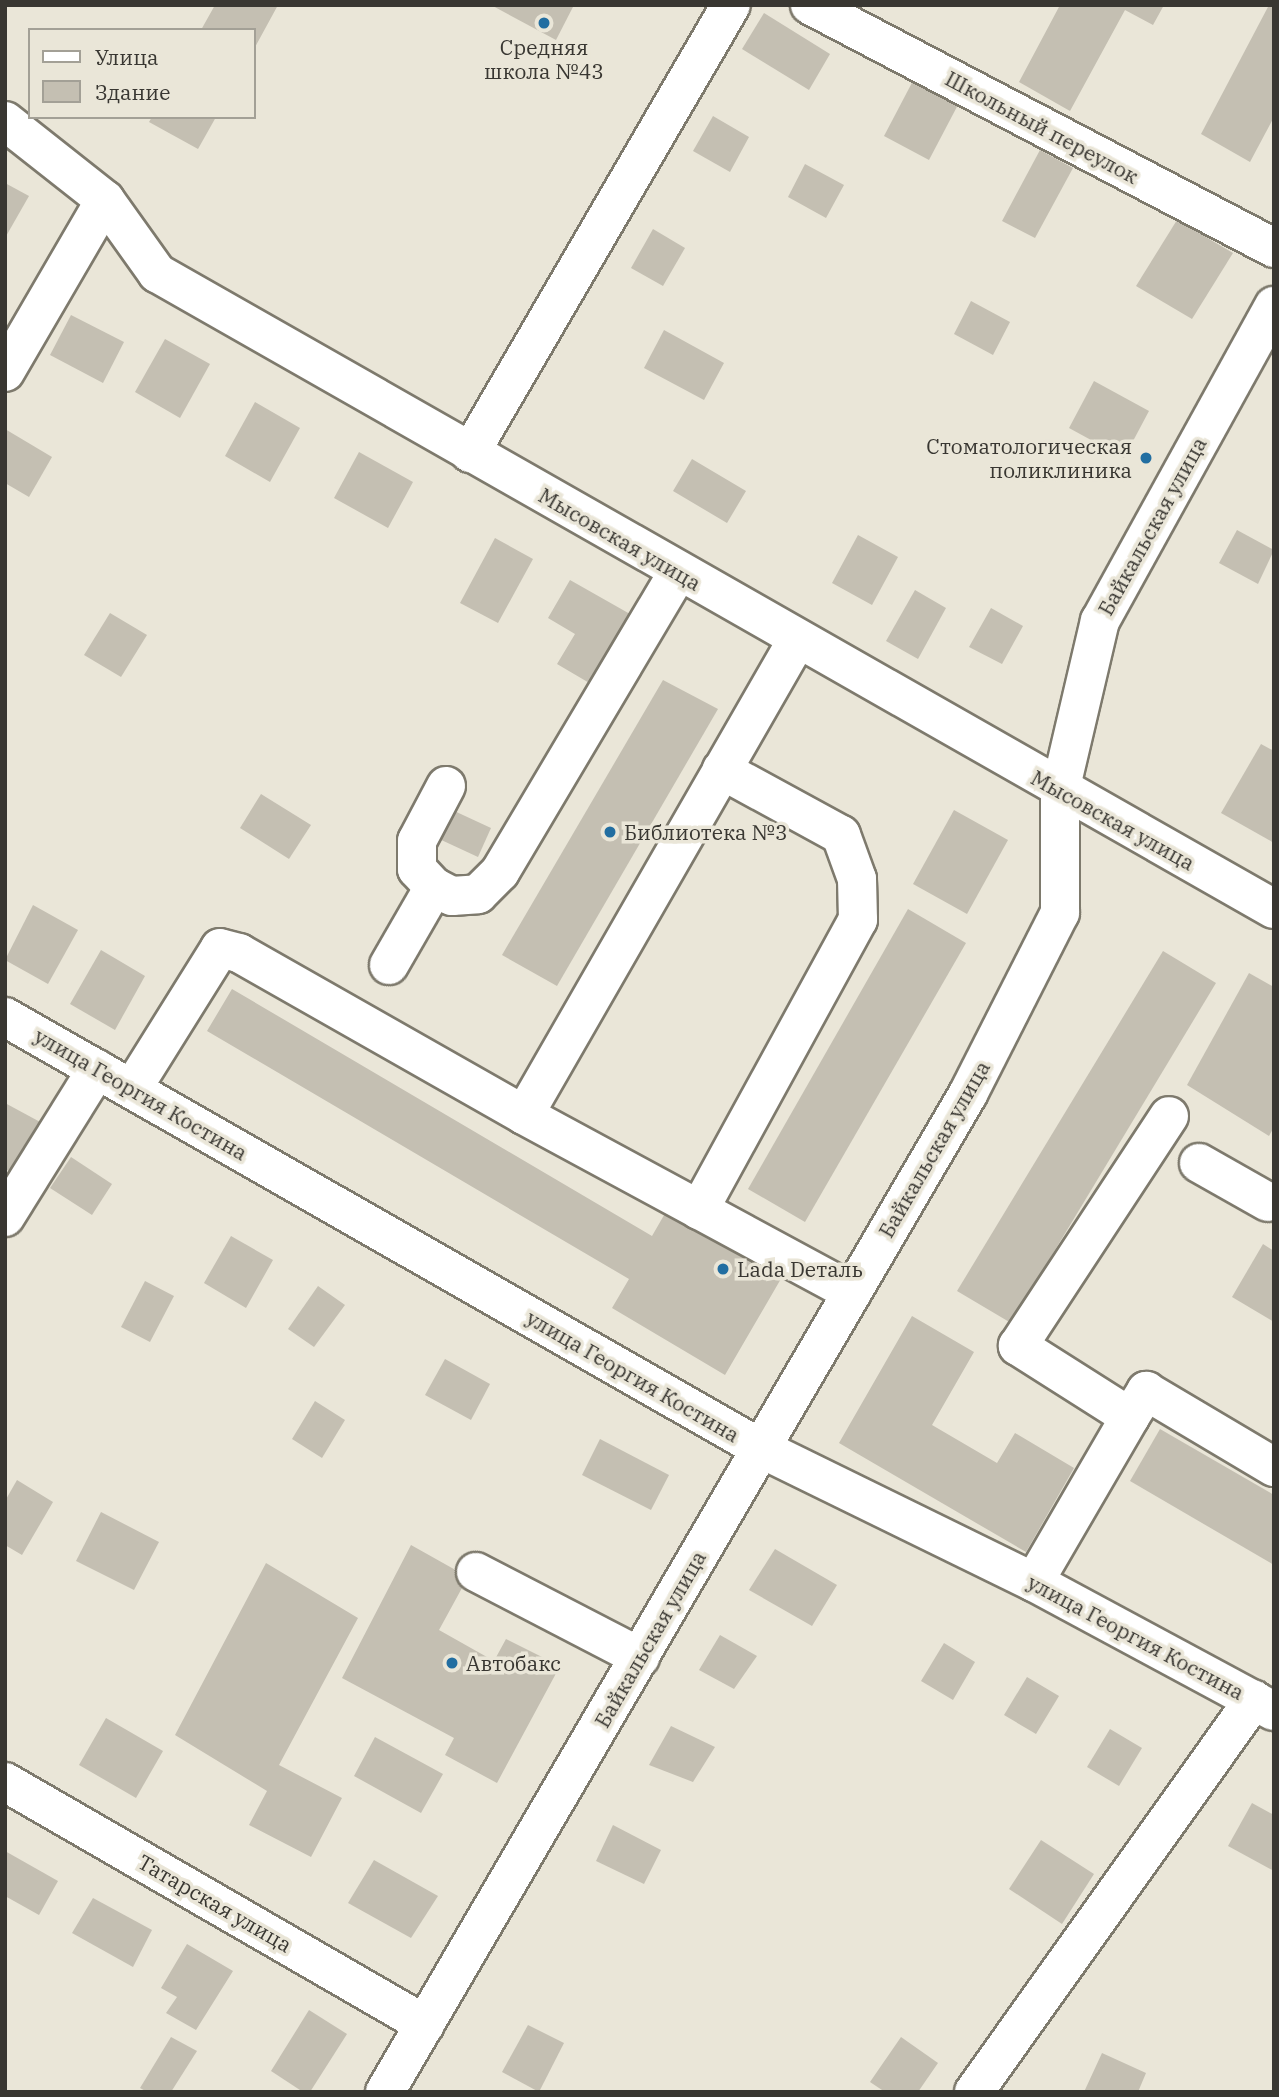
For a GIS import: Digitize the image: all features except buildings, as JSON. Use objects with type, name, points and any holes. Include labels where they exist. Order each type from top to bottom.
[{"type":"street","points":[[470,453],[731,5]]},
{"type":"street","name":"Школьный переулок","points":[[810,5],[1274,248]]},
{"type":"street","name":"Мысовская улица","points":[[5,121],[105,200],[157,273],[1060,791],[1274,909]]},
{"type":"street","points":[[5,372],[105,200]]},
{"type":"street","name":"Байкальская улица","points":[[384,2092],[968,1094],[1060,913],[1060,791],[1100,621],[1274,306]]},
{"type":"street","points":[[446,786],[417,841],[417,869],[434,887],[452,896],[478,894],[500,873],[677,572]]},
{"type":"street","points":[[523,1115],[797,640]]},
{"type":"street","points":[[699,1210],[858,920],[856,879],[841,835],[722,770]]},
{"type":"street","points":[[389,965],[434,887]]},
{"type":"street","points":[[132,1089],[220,948],[239,953],[523,1115],[852,1293]]},
{"type":"street","name":"улица Георгия Костина","points":[[5,1017],[760,1448],[1034,1582],[1264,1705]]},
{"type":"street","points":[[5,1217],[97,1069]]},
{"type":"street","points":[[1130,1417],[1018,1346],[1169,1116]]},
{"type":"street","points":[[1199,1163],[1272,1199]]},
{"type":"street","points":[[1034,1582],[1146,1391],[1274,1467]]},
{"type":"street","points":[[477,1572],[640,1657]]},
{"type":"street","points":[[974,2092],[1264,1705]]},
{"type":"street","name":"Татарская улица","points":[[5,1782],[425,2024]]},
{"type":"place","name":"Средняя школа №43","points":[[544,23]]},
{"type":"place","name":"Стоматологическая поликлиника","points":[[1146,458]]},
{"type":"place","name":"Библиотека №3","points":[[610,832]]},
{"type":"place","name":"Lada Dеталь","points":[[723,1269]]},
{"type":"place","name":"Автобакс","points":[[452,1663]]}]
